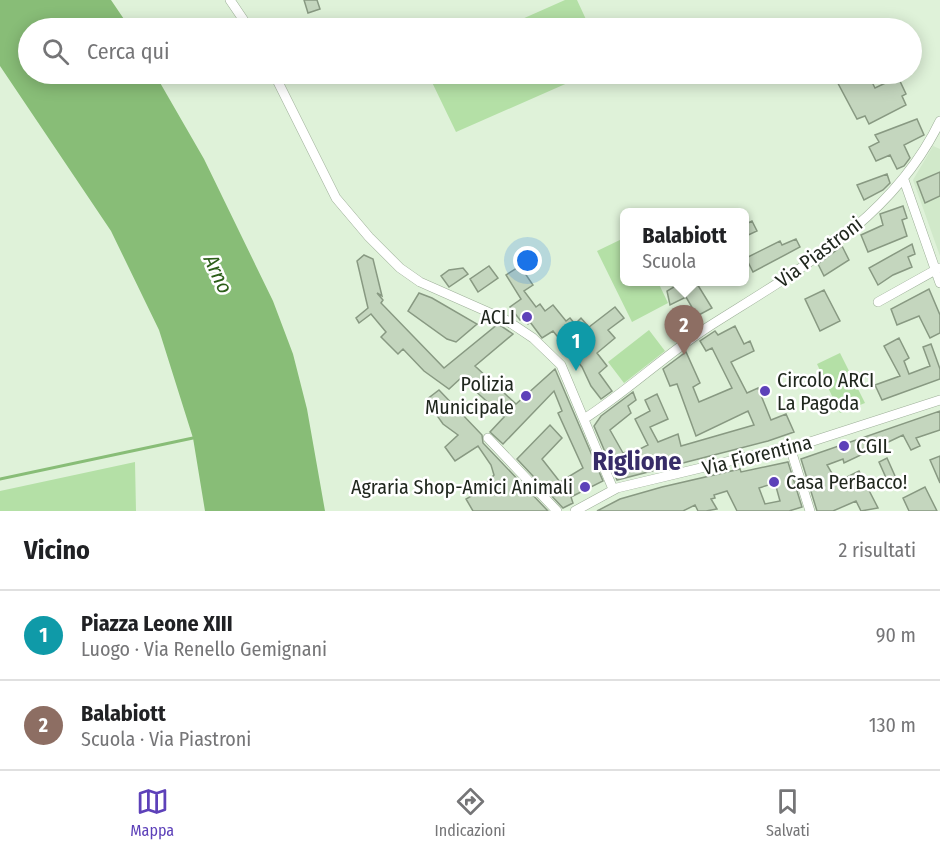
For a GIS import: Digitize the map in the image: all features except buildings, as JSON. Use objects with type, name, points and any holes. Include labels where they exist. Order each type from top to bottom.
[{"type":"street","points":[[230,0],[242,18]]},
{"type":"street","points":[[279,84],[336,198],[369,237],[400,268],[420,282],[497,315],[533,338],[553,362],[565,371],[613,489]]},
{"type":"street","name":"Via Piastroni","points":[[584,419],[704,330],[838,243],[904,180],[922,155],[940,121]]},
{"type":"street","points":[[904,180],[938,269],[940,283]]},
{"type":"street","points":[[878,302],[938,269]]},
{"type":"street","name":"Via Fiorentina","points":[[575,511],[613,489],[790,447],[940,400]]},
{"type":"street","points":[[488,438],[557,511]]},
{"type":"street","points":[[790,447],[810,511]]},
{"type":"shaded area","points":[[565,0],[577,0],[585,18],[524,18]]},
{"type":"shaded area","points":[[433,84],[565,84],[456,132]]},
{"type":"shaded area","points":[[933,146],[940,149],[940,256],[913,180]]},
{"type":"shaded area","points":[[620,240],[620,286],[660,286],[668,303],[632,322],[597,251]]},
{"type":"shaded area","points":[[649,330],[665,351],[624,383],[608,362]]},
{"type":"shaded area","points":[[840,353],[865,403],[840,413],[817,364]]},
{"type":"shaded area","points":[[135,462],[136,511],[0,511],[0,491]]},
{"type":"water","name":"Arno","points":[[0,0],[111,0],[123,18],[18,18],[18,84],[161,84],[204,159],[273,301],[293,354],[307,409],[325,511],[205,511],[193,438],[159,330],[111,231],[0,66]]},
{"type":"waterway","points":[[0,479],[193,438]]},
{"type":"place","name":"ACLI","points":[[527,317]]},
{"type":"place","name":"Balabiott","points":[[684,355]]},
{"type":"place","name":"Piazza Leone XIII","points":[[576,371]]},
{"type":"place","name":"Circolo ARCI La Pagoda","points":[[765,391]]},
{"type":"place","name":"Polizia Municipale","points":[[526,396]]},
{"type":"place","name":"CGIL","points":[[844,446]]},
{"type":"place","name":"Casa PerBacco!","points":[[774,482]]},
{"type":"place","name":"Agraria Shop-Amici Animali","points":[[585,487]]},
{"type":"district","name":"Riglione","points":[[637,461]]}]
